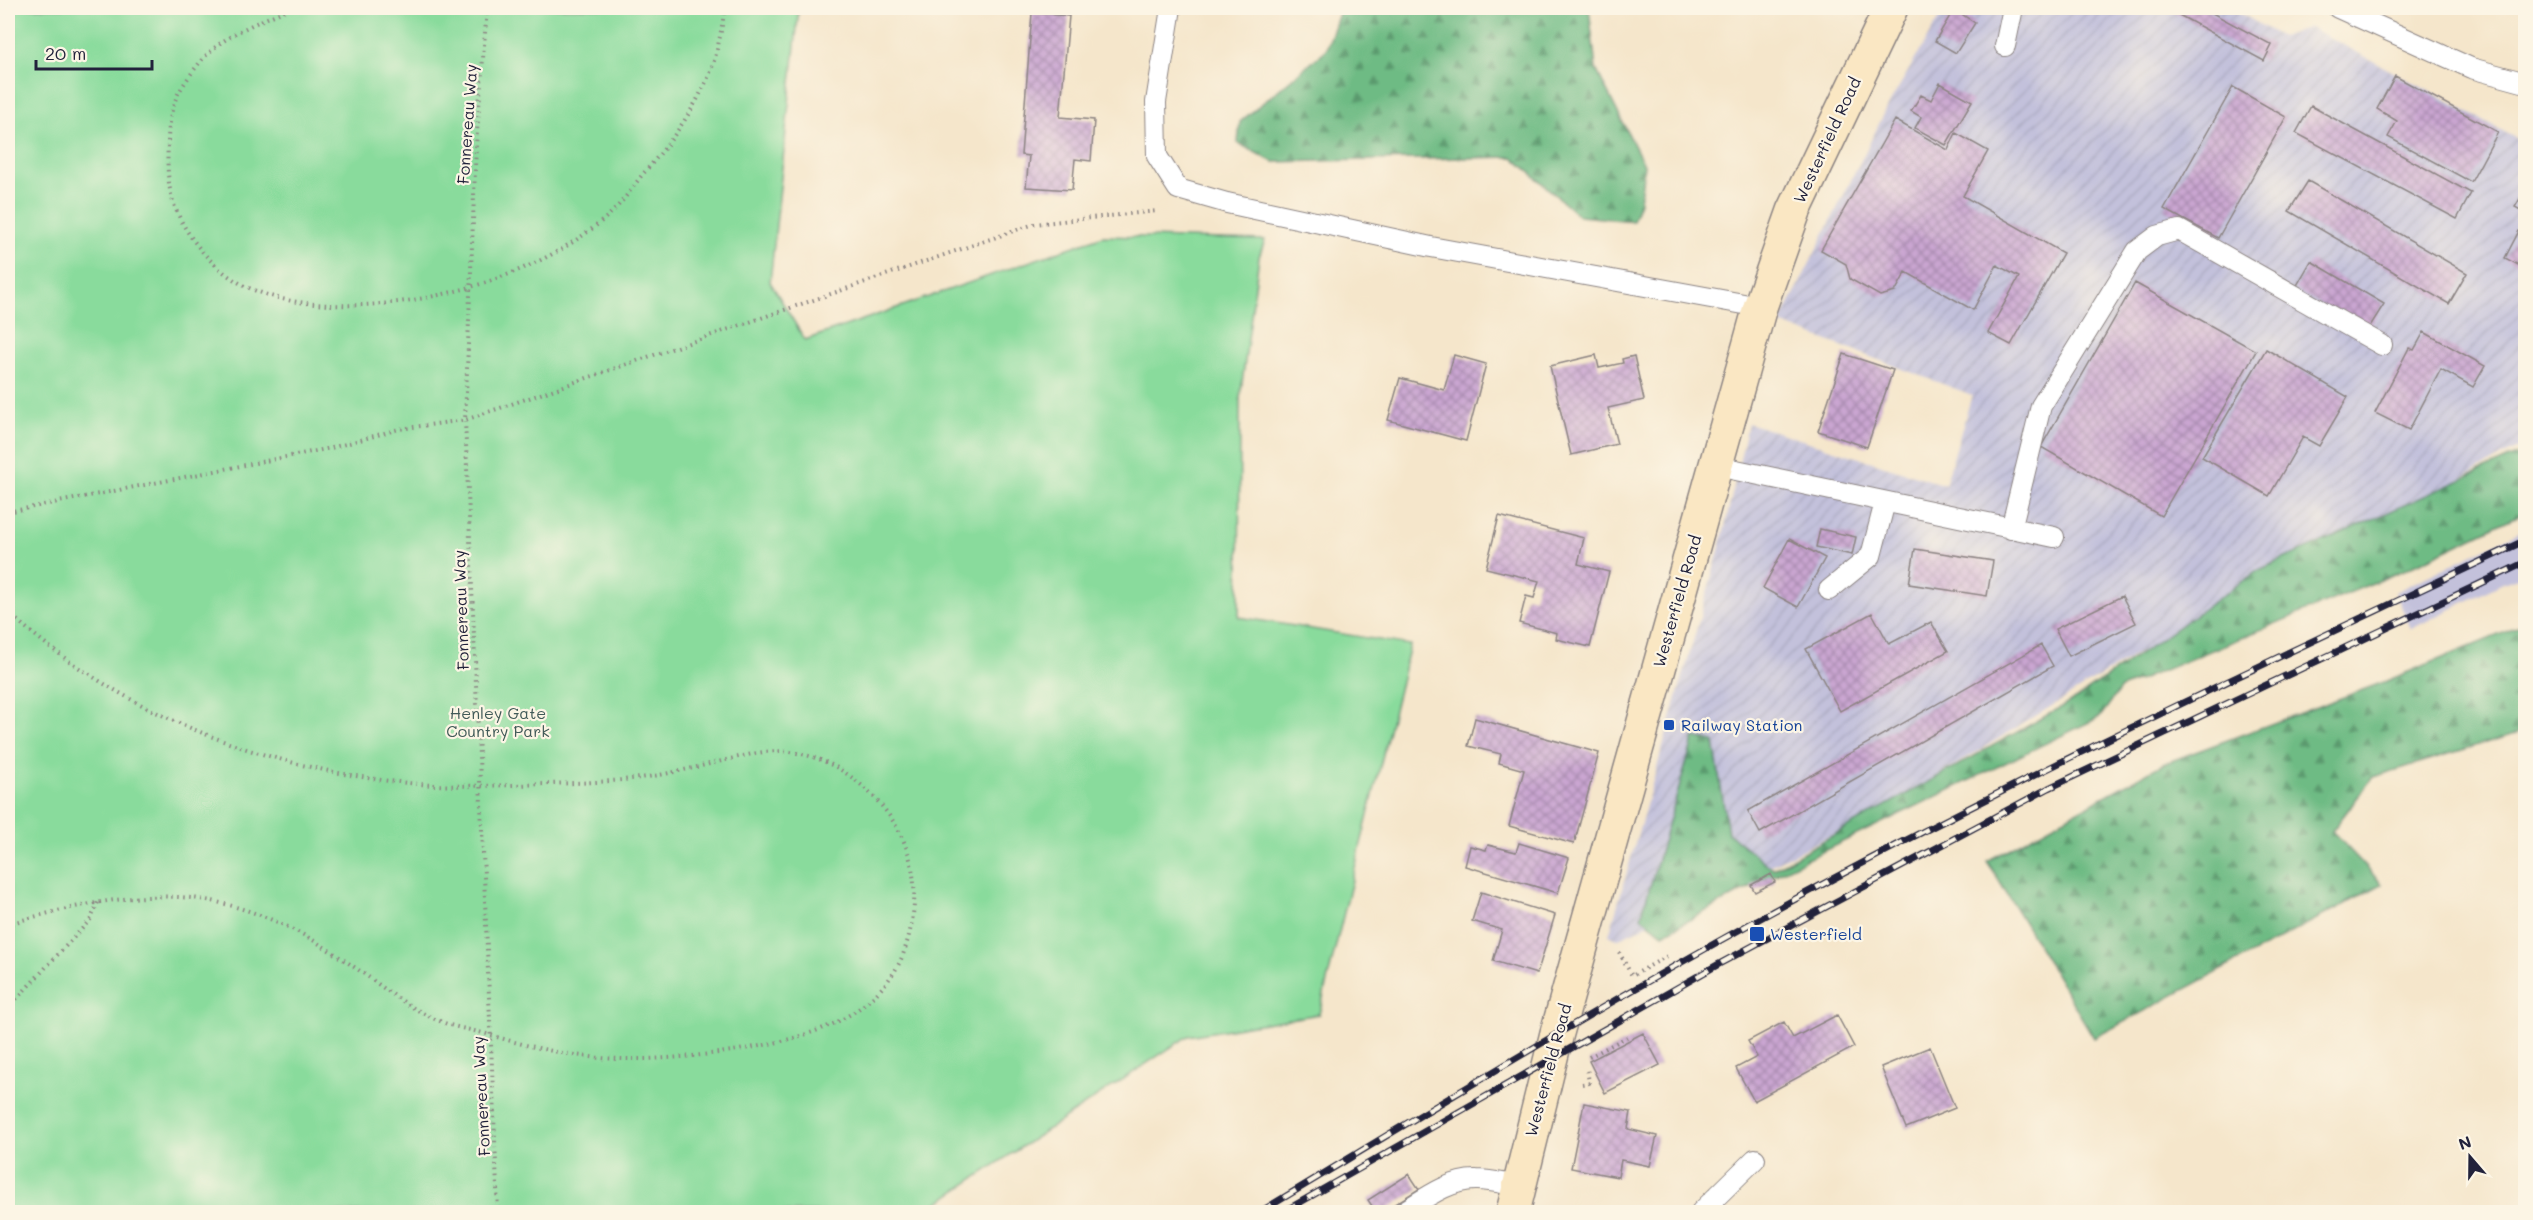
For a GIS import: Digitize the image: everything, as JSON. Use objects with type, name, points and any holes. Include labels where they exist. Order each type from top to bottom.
[{"type":"main road","name":"Westerfield Road","points":[[1516,1199],[1557,1033],[1760,307],[1794,211],[1891,8]]},
{"type":"lane","points":[[1171,8],[1156,102],[1156,156],[1178,189],[1227,203],[1431,247],[1760,307]]},
{"type":"lane","points":[[2005,46],[2013,8]]},
{"type":"lane","points":[[2338,8],[2471,68],[2526,83]]},
{"type":"lane","points":[[2011,529],[2041,406],[2137,251],[2157,236],[2179,230],[2382,345]]},
{"type":"lane","points":[[1717,466],[2054,537]]},
{"type":"lane","points":[[1830,590],[1871,556],[1885,502]]},
{"type":"lane","points":[[1701,1212],[1755,1159]]},
{"type":"lane","points":[[1403,1212],[1431,1194],[1464,1181],[1477,1180],[1516,1199]]},
{"type":"path","points":[[291,8],[226,38],[202,60],[177,95],[168,128],[167,169],[175,207],[196,244],[216,266],[246,287],[276,298],[319,304],[356,305],[443,296],[538,262],[610,214],[665,150],[707,80],[718,46],[725,8]]},
{"type":"path","name":"Fonnereau Way","points":[[487,8],[476,145],[465,420],[498,1212]]},
{"type":"path","points":[[8,512],[332,448],[399,429],[465,420],[1034,225],[1161,210]]},
{"type":"path","points":[[8,612],[44,644],[142,705],[186,726],[251,752],[358,776],[430,785],[480,786],[642,778],[770,750],[800,753],[831,763],[860,783],[882,806],[901,833],[909,852],[917,893],[913,926],[902,960],[883,987],[859,1008],[829,1026],[785,1040],[697,1055],[650,1059],[602,1058],[525,1047],[448,1024],[414,1009],[318,942],[286,925],[253,912],[210,901],[176,897],[98,902],[8,924]]},
{"type":"path","points":[[8,1008],[91,919],[98,902]]},
{"type":"path","points":[[1611,950],[1619,951],[1632,976],[1669,955]]},
{"type":"path","points":[[1578,1085],[1590,1083],[1585,1059],[1627,1037]]},
{"type":"shaded area","points":[[1945,8],[2232,8],[2281,37],[2310,27],[2525,143],[2525,444],[2147,648],[1883,809],[1712,895],[1617,939],[1609,935],[1722,540],[1748,423],[1945,485],[1972,395],[1780,323],[1889,104]]},
{"type":"shaded area","points":[[2525,529],[2525,575],[2503,583],[2411,629],[2395,592]]},
{"type":"green space","name":"Henley Gate Country Park","points":[[8,8],[799,8],[770,282],[805,340],[1103,236],[1265,240],[1259,257],[1240,398],[1239,617],[1410,645],[1319,1014],[1188,1036],[924,1212],[8,1212]]},
{"type":"green space","points":[[1341,8],[1589,8],[1596,69],[1644,165],[1640,202],[1633,221],[1579,216],[1513,157],[1273,162],[1238,143],[1240,122],[1326,50]]},
{"type":"green space","points":[[2525,451],[2525,512],[2404,570],[2121,688],[2100,717],[1760,882],[1663,934],[1641,917],[1694,737],[1714,742],[1728,833],[1773,869],[2074,700],[2259,570]]},
{"type":"green space","points":[[2525,624],[2525,731],[2373,777],[2332,831],[2382,884],[2094,1038],[1987,861],[2163,764],[2384,682]]},
{"type":"building","points":[[2166,8],[2203,8],[2272,45],[2264,61]]},
{"type":"building","points":[[1954,9],[1975,23],[1956,53],[1935,41]]},
{"type":"building","points":[[1032,13],[1069,16],[1060,117],[1094,120],[1091,161],[1075,159],[1072,190],[1026,187],[1029,156],[1021,155]]},
{"type":"building","points":[[2395,76],[2498,132],[2471,182],[2388,137],[2397,121],[2377,109]]},
{"type":"building","points":[[1940,83],[1972,101],[1946,145],[1915,128],[1921,117],[1911,111],[1921,95],[1931,100]]},
{"type":"building","points":[[2233,87],[2286,117],[2218,238],[2164,209]]},
{"type":"building","points":[[2311,106],[2471,193],[2457,219],[2296,133]]},
{"type":"building","points":[[1895,120],[1948,150],[1956,133],[1988,151],[1963,196],[2063,253],[2011,345],[1988,333],[2019,277],[1997,265],[1973,310],[1906,272],[1895,292],[1880,296],[1850,279],[1846,264],[1821,250]]},
{"type":"building","points":[[2308,181],[2467,273],[2449,304],[2289,211]]},
{"type":"building","points":[[2526,189],[2526,213],[2515,207]]},
{"type":"building","points":[[2519,231],[2526,234],[2526,269],[2505,258]]},
{"type":"building","points":[[2311,261],[2384,304],[2367,331],[2295,289]]},
{"type":"building","points":[[2135,283],[2256,351],[2161,516],[2041,447]]},
{"type":"building","points":[[2424,332],[2485,366],[2473,387],[2441,369],[2409,430],[2375,413],[2409,348],[2414,350]]},
{"type":"building","points":[[2266,349],[2348,397],[2319,446],[2303,437],[2269,496],[2202,457]]},
{"type":"building","points":[[1844,354],[1893,370],[1867,447],[1818,431]]},
{"type":"building","points":[[1454,355],[1486,364],[1466,441],[1388,420],[1400,378],[1444,390]]},
{"type":"building","points":[[1596,355],[1599,368],[1623,363],[1622,359],[1634,356],[1644,400],[1608,408],[1617,444],[1571,455],[1550,366]]},
{"type":"building","points":[[1499,516],[1584,538],[1578,564],[1609,572],[1590,647],[1556,639],[1557,633],[1519,623],[1526,596],[1534,598],[1539,581],[1486,568]]},
{"type":"building","points":[[1820,529],[1856,537],[1852,555],[1816,547]]},
{"type":"building","points":[[1789,539],[1825,558],[1798,607],[1763,588]]},
{"type":"building","points":[[1915,549],[1993,561],[1987,596],[1909,584]]},
{"type":"building","points":[[2122,596],[2136,623],[2069,656],[2055,629]]},
{"type":"building","points":[[1872,613],[1889,644],[1931,622],[1948,651],[1840,711],[1806,649]]},
{"type":"building","points":[[2041,645],[2053,666],[1760,833],[1748,811]]},
{"type":"building","points":[[1475,718],[1599,753],[1574,844],[1509,826],[1524,770],[1499,763],[1501,754],[1468,746]]},
{"type":"building","points":[[1519,843],[1569,858],[1558,893],[1465,866],[1470,846],[1486,850],[1488,845],[1516,852]]},
{"type":"building","points":[[1771,874],[1775,882],[1755,892],[1751,885]]},
{"type":"building","points":[[1481,892],[1555,915],[1537,974],[1493,961],[1502,930],[1472,921]]},
{"type":"building","points":[[1837,1015],[1854,1047],[1754,1101],[1736,1068],[1757,1057],[1748,1041],[1784,1022],[1793,1038]]},
{"type":"building","points":[[1643,1033],[1660,1065],[1605,1093],[1589,1061]]},
{"type":"building","points":[[1930,1047],[1955,1108],[1906,1128],[1881,1067]]},
{"type":"building","points":[[1584,1103],[1631,1112],[1628,1129],[1657,1136],[1650,1166],[1621,1160],[1618,1177],[1571,1168]]},
{"type":"building","points":[[1409,1174],[1419,1189],[1382,1212],[1376,1212],[1368,1200]]},
{"type":"railway","points":[[1260,1212],[1631,991],[1851,869],[2138,724],[2526,540]]},
{"type":"railway","points":[[1283,1212],[1719,964],[2049,788],[2526,562]]},
{"type":"place","name":"Railway Station","points":[[1669,725]]},
{"type":"place","name":"Westerfield","points":[[1757,934]]}]
